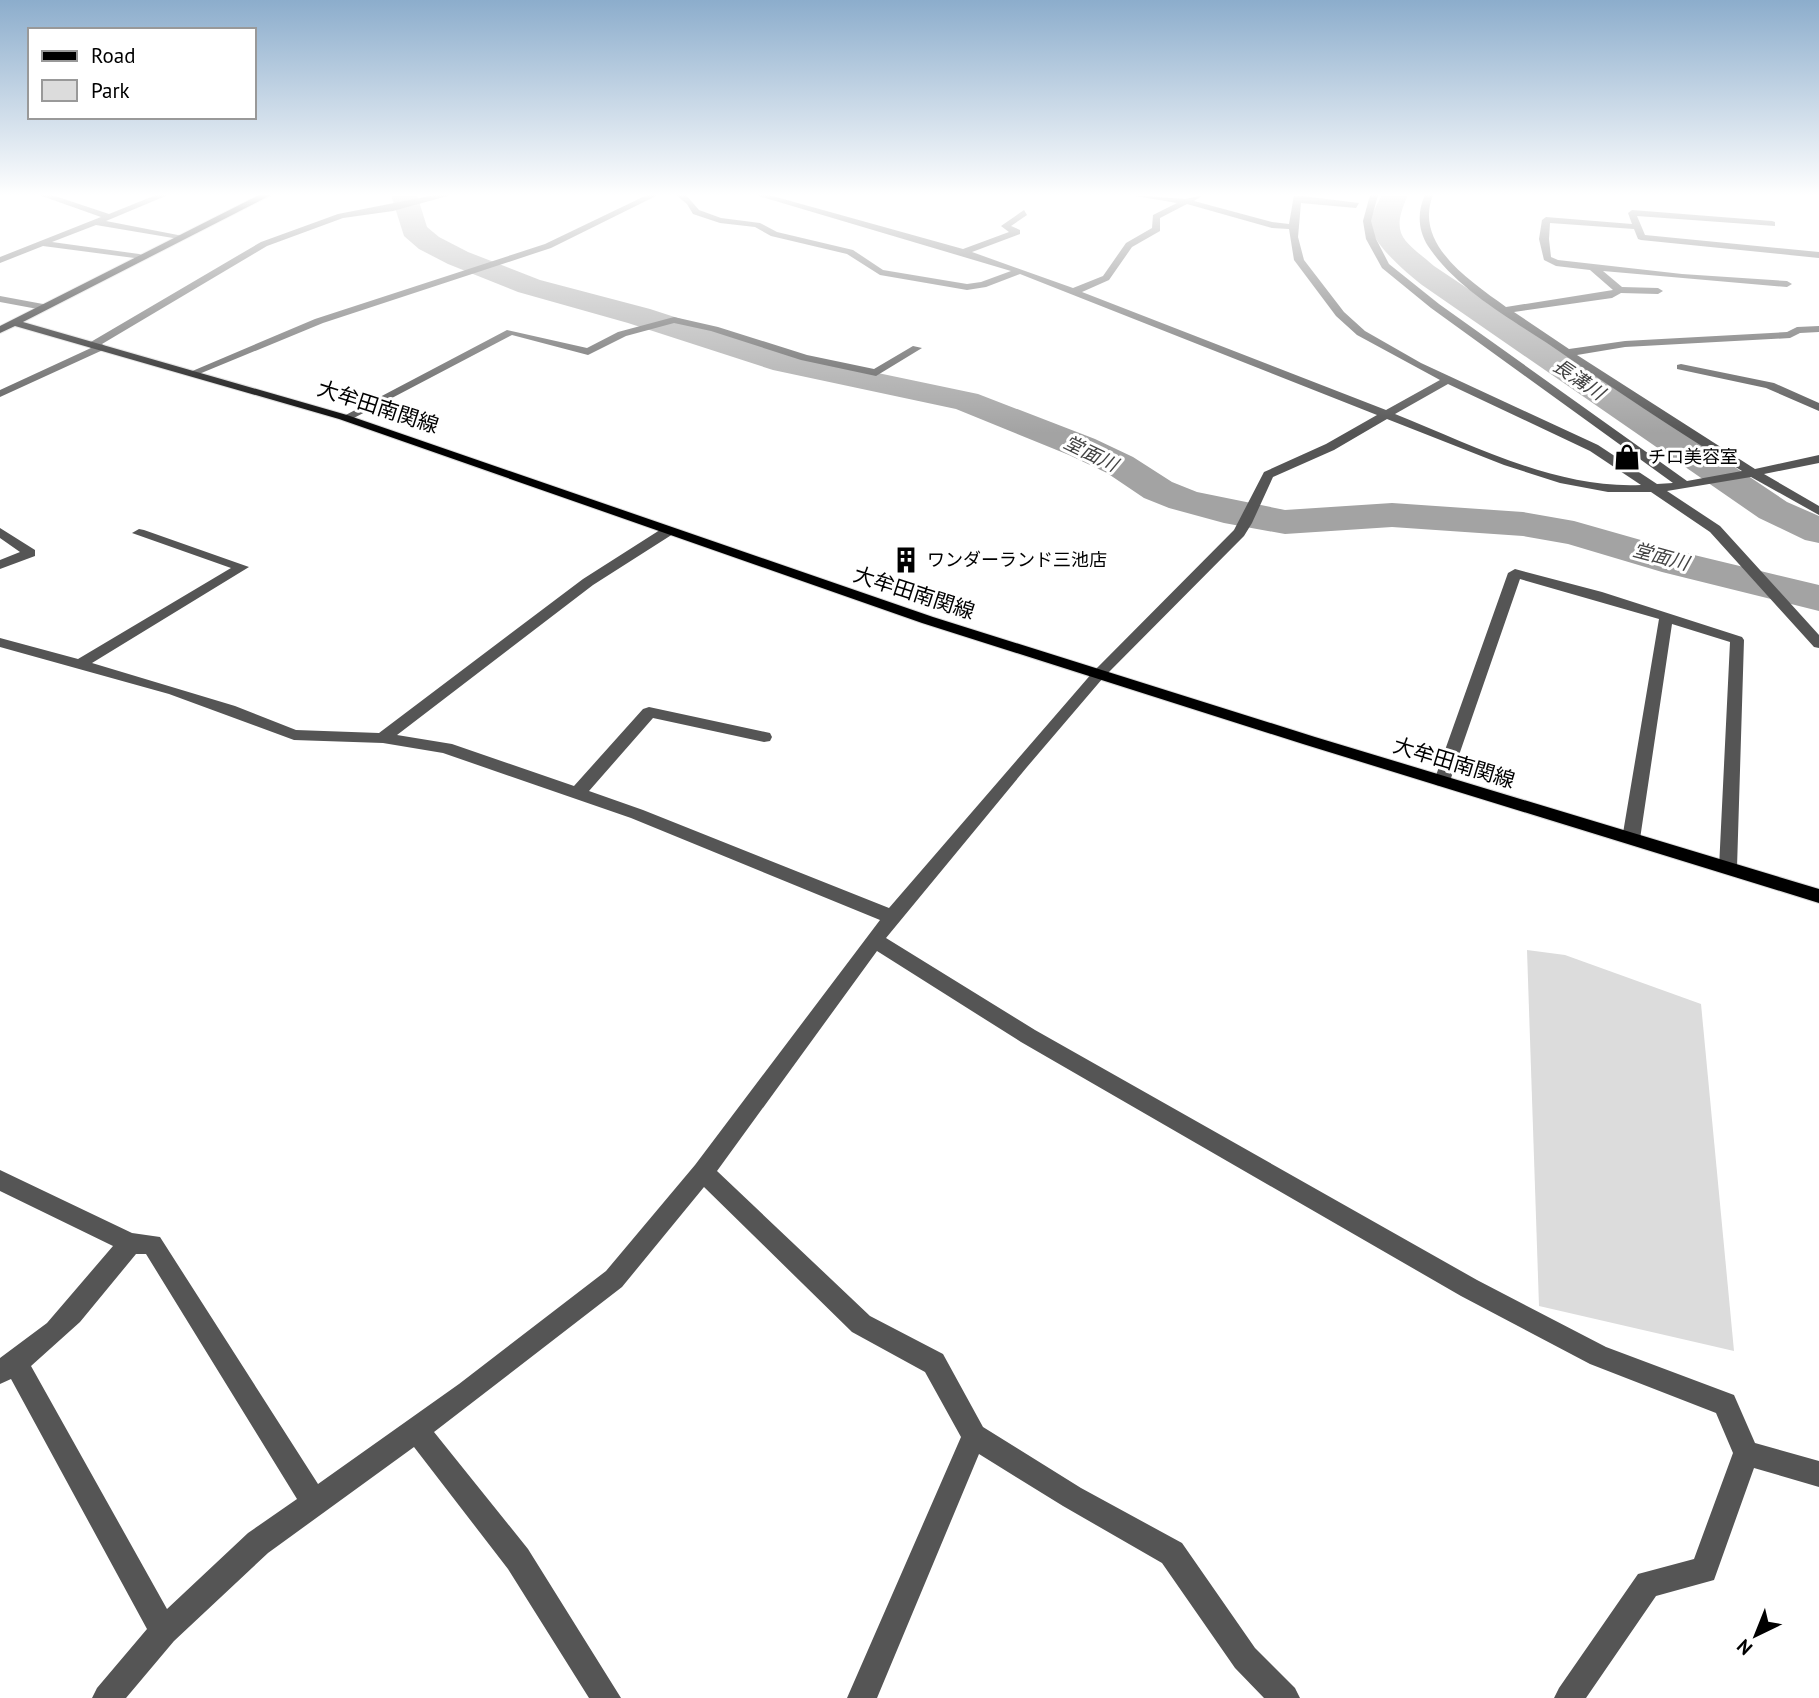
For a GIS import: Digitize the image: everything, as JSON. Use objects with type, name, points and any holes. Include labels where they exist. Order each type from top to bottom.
[{"type":"main road","points":[[7,326],[106,274]]},
{"type":"main road","name":"大牟田南関線","points":[[7,326],[195,372],[346,418],[814,582],[1098,675],[1819,896]]},
{"type":"street","points":[[0,394],[97,346],[214,274]]},
{"type":"street","points":[[195,372],[319,321],[459,274]]},
{"type":"street","points":[[893,274],[967,287],[983,285],[1011,274]]},
{"type":"street","points":[[1029,274],[1535,472],[1606,488],[1685,486],[1819,459]]},
{"type":"street","points":[[1075,291],[1106,278],[1109,274]]},
{"type":"street","points":[[1310,274],[1340,314],[1381,347],[1567,433],[1716,529],[1811,638],[1819,643]]},
{"type":"street","points":[[1395,274],[1435,306],[1685,486]]},
{"type":"street","points":[[1460,274],[1505,310],[1567,353],[1750,472],[1819,511]]},
{"type":"street","points":[[1601,274],[1619,290]]},
{"type":"street","points":[[1661,274],[1787,284]]},
{"type":"street","points":[[1505,310],[1612,295],[1619,290],[1658,291]]},
{"type":"street","points":[[0,299],[43,307]]},
{"type":"street","points":[[346,418],[511,332],[588,352],[622,334],[674,320],[714,329],[805,358],[876,373],[917,348]]},
{"type":"street","points":[[1567,353],[1625,344],[1790,335],[1797,330],[1819,329]]},
{"type":"street","points":[[1681,367],[1740,377],[1803,398],[1819,408]]},
{"type":"street","points":[[107,1698],[164,1631],[258,1543],[416,1430],[614,1279],[703,1172],[892,917],[1098,675],[1249,516],[1268,475],[1330,447],[1449,379]]},
{"type":"street","points":[[383,738],[588,582],[668,531]]},
{"type":"street","points":[[0,532],[30,553],[0,565]]},
{"type":"street","points":[[80,664],[242,567],[139,533]]},
{"type":"street","points":[[1441,781],[1515,573],[1666,618],[1737,640],[1728,868]]},
{"type":"street","points":[[1632,839],[1666,618]]},
{"type":"street","points":[[0,642],[229,709],[295,735],[383,738],[446,748],[578,793],[760,862],[892,917]]},
{"type":"street","points":[[578,793],[649,712],[764,737]]},
{"type":"street","points":[[876,941],[1028,1036],[1469,1288],[1600,1356],[1725,1404],[1746,1453],[1704,1570],[1648,1584],[1569,1698]]},
{"type":"street","points":[[703,1172],[861,1324],[934,1363],[974,1436],[1072,1497],[1172,1553],[1245,1658],[1285,1698]]},
{"type":"street","points":[[0,1180],[130,1243],[152,1244],[314,1503]]},
{"type":"street","points":[[130,1243],[72,1315],[8,1367],[164,1631]]},
{"type":"street","points":[[416,1430],[518,1559],[606,1698]]},
{"type":"street","points":[[862,1698],[974,1436]]},
{"type":"street","points":[[1746,1453],[1819,1474]]},
{"type":"green space","points":[[1527,950],[1565,955],[1701,1004],[1734,1351],[1539,1306]]},
{"type":"waterway","name":"堂面川","points":[[499,274],[529,286],[639,316],[785,363],[966,401],[1082,447],[1120,465],[1158,490],[1224,511],[1285,522],[1392,515],[1523,524],[1574,533],[1677,563],[1819,598]]},
{"type":"waterway","name":"長溝川","points":[[1427,274],[1773,510],[1819,531]]},
{"type":"place","name":"チロ美容室","points":[[1627,457]]},
{"type":"place","name":"ワンダーランド三池店","points":[[906,560]]}]
